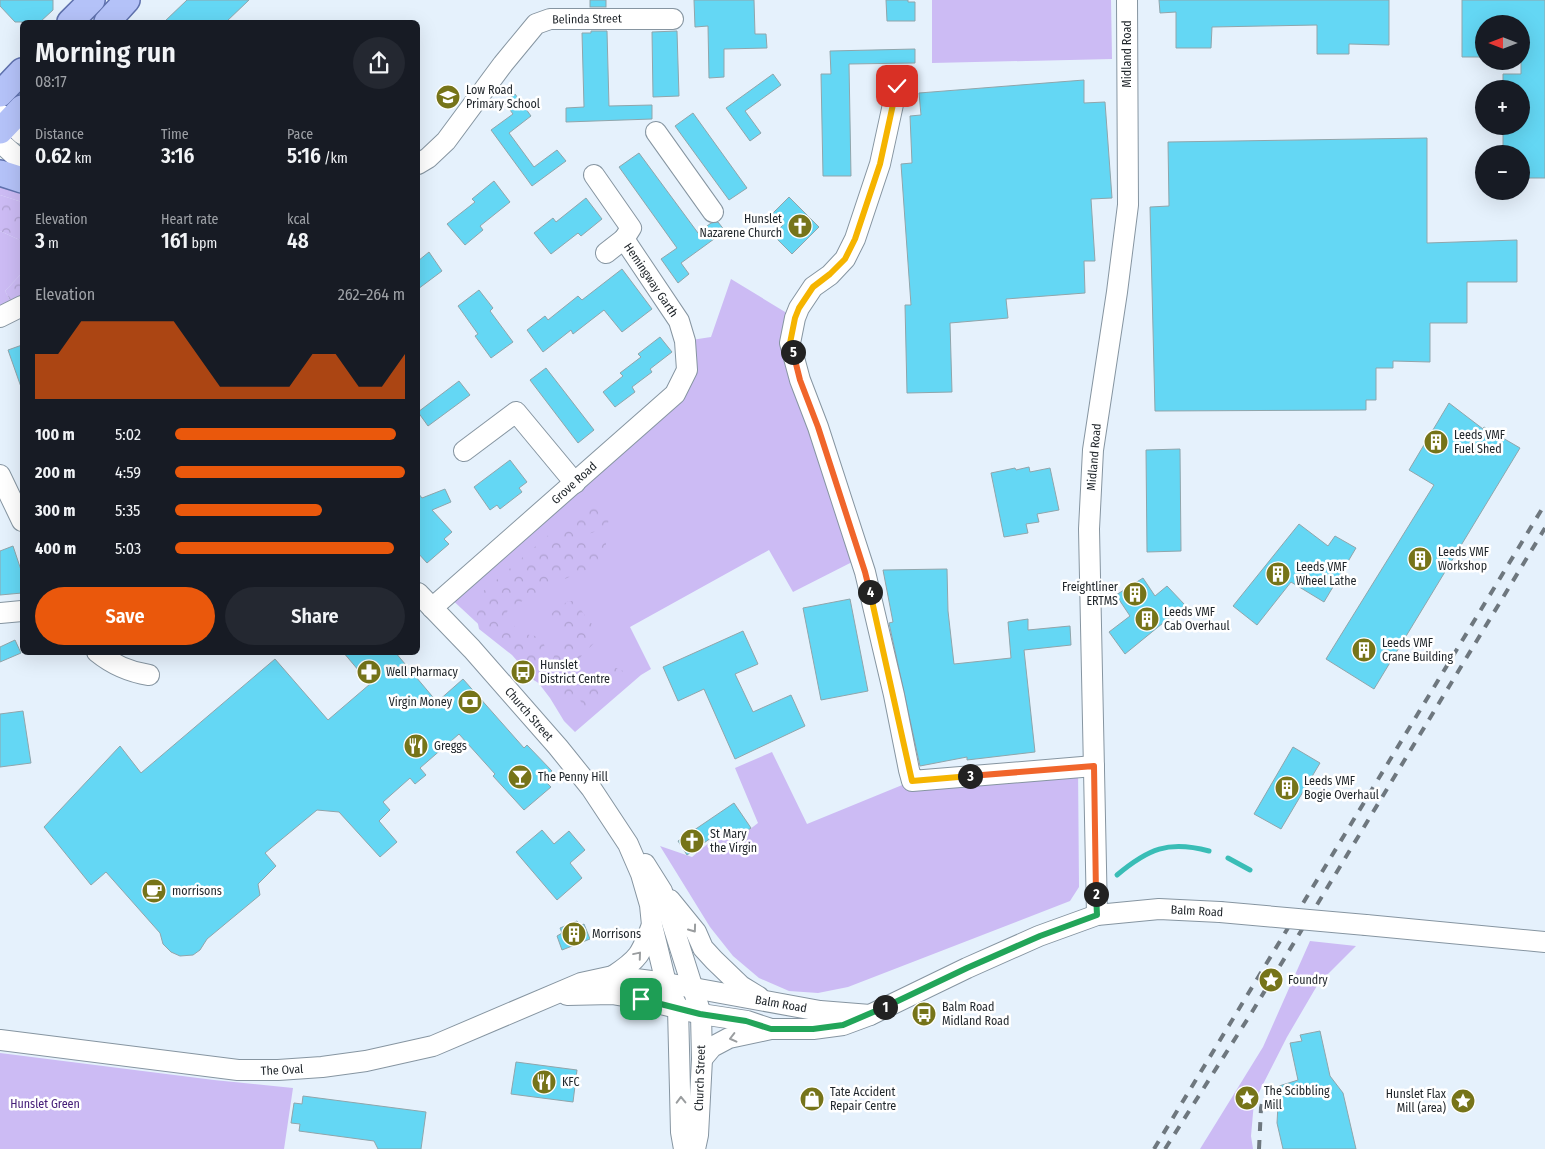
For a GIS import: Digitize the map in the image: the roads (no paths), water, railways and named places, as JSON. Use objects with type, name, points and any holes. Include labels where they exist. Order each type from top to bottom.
[{"type":"main road","points":[[72,20],[92,0]]},
{"type":"main road","points":[[0,94],[20,73]]},
{"type":"main road","points":[[0,174],[20,179]]},
{"type":"street","name":"Midland Road","points":[[1097,915],[1089,528],[1093,450],[1118,292],[1128,205],[1128,0]]},
{"type":"street","name":"Belinda Street","points":[[420,163],[446,141],[503,64],[536,24],[550,19],[673,19]]},
{"type":"street","points":[[897,86],[880,164],[855,239],[845,259],[813,287],[799,308],[790,343],[800,380],[818,427],[865,572],[912,781],[1094,766]]},
{"type":"street","points":[[9,125],[20,156]]},
{"type":"street","points":[[656,132],[714,212]]},
{"type":"street","points":[[594,175],[631,228],[624,239]]},
{"type":"street","name":"Hemingway Garth","points":[[606,253],[624,239],[679,321],[685,341]]},
{"type":"street","points":[[0,317],[20,307]]},
{"type":"street","name":"Grove Road","points":[[432,608],[675,394],[687,370],[685,341]]},
{"type":"street","points":[[464,451],[516,412],[575,483]]},
{"type":"street","points":[[1,480],[20,517]]},
{"type":"street","name":"Church Street","points":[[420,595],[472,649],[558,747],[591,788],[628,844],[644,882],[666,983],[678,1008],[684,1149]]},
{"type":"street","points":[[0,613],[20,611]]},
{"type":"street","points":[[101,655],[112,664],[134,673],[149,675]]},
{"type":"street","name":"Church Street","points":[[628,844],[635,849],[662,891],[700,1014],[702,1059],[698,1135],[695,1149]]},
{"type":"street","points":[[662,891],[696,932],[703,948],[714,960],[741,986],[767,1002]]},
{"type":"street","name":"Balm Road","points":[[678,1008],[700,1014],[746,1021],[771,1029],[813,1029],[843,1025],[870,1015],[967,968],[1040,936],[1097,915],[1159,909],[1220,912],[1545,942]]},
{"type":"street","points":[[613,976],[629,966],[642,952],[652,925]]},
{"type":"street","name":"The Oval","points":[[0,1040],[238,1070],[322,1068],[366,1061],[433,1046],[581,982],[613,976],[666,983]]},
{"type":"street","name":"Balm Road","points":[[666,983],[820,1011],[870,1015]]},
{"type":"street","name":"The Oval","points":[[553,995],[612,994],[678,1008]]},
{"type":"street","points":[[702,1059],[712,1046],[729,1038],[771,1029]]},
{"type":"waterway","points":[[1117,875],[1139,859],[1159,849],[1182,846],[1209,851]]},
{"type":"waterway","points":[[1228,858],[1250,870]]},
{"type":"railway","points":[[1154,1149],[1545,504]]},
{"type":"railway","points":[[1165,1149],[1252,1012],[1545,528]]},
{"type":"railway","points":[[1259,1149],[1263,1099]]},
{"type":"place","name":"Low Road Primary School","points":[[448,97]]},
{"type":"place","name":"Hunslet Nazarene Church","points":[[800,226]]},
{"type":"place","name":"Leeds VMF Fuel Shed","points":[[1436,442]]},
{"type":"place","name":"Leeds VMF Workshop","points":[[1420,559]]},
{"type":"place","name":"Leeds VMF Wheel Lathe","points":[[1278,574]]},
{"type":"place","name":"Freightliner ERTMS","points":[[1135,594]]},
{"type":"place","name":"Leeds VMF Cab Overhaul","points":[[1147,619]]},
{"type":"place","name":"Leeds VMF Crane Building","points":[[1364,650]]},
{"type":"place","name":"Well Pharmacy","points":[[369,672]]},
{"type":"place","name":"Hunslet District Centre","points":[[523,672]]},
{"type":"place","name":"Virgin Money","points":[[470,702]]},
{"type":"place","name":"Greggs","points":[[416,746]]},
{"type":"place","name":"The Penny Hill","points":[[520,777]]},
{"type":"place","name":"Leeds VMF Bogie Overhaul","points":[[1287,788]]},
{"type":"place","name":"St Mary the Virgin","points":[[692,841]]},
{"type":"place","name":"morrisons","points":[[154,891]]},
{"type":"place","name":"Morrisons","points":[[574,934]]},
{"type":"place","name":"Foundry","points":[[1271,980]]},
{"type":"place","name":"Balm Road Midland Road","points":[[924,1014]]},
{"type":"place","name":"KFC","points":[[544,1082]]},
{"type":"place","name":"The Scibbling Mill","points":[[1247,1098]]},
{"type":"place","name":"Tate Accident Repair Centre","points":[[812,1099]]},
{"type":"place","name":"Hunslet Flax Mill (area)","points":[[1463,1101]]},
{"type":"park label","name":"Hunslet Green","points":[[45,1104]]}]
